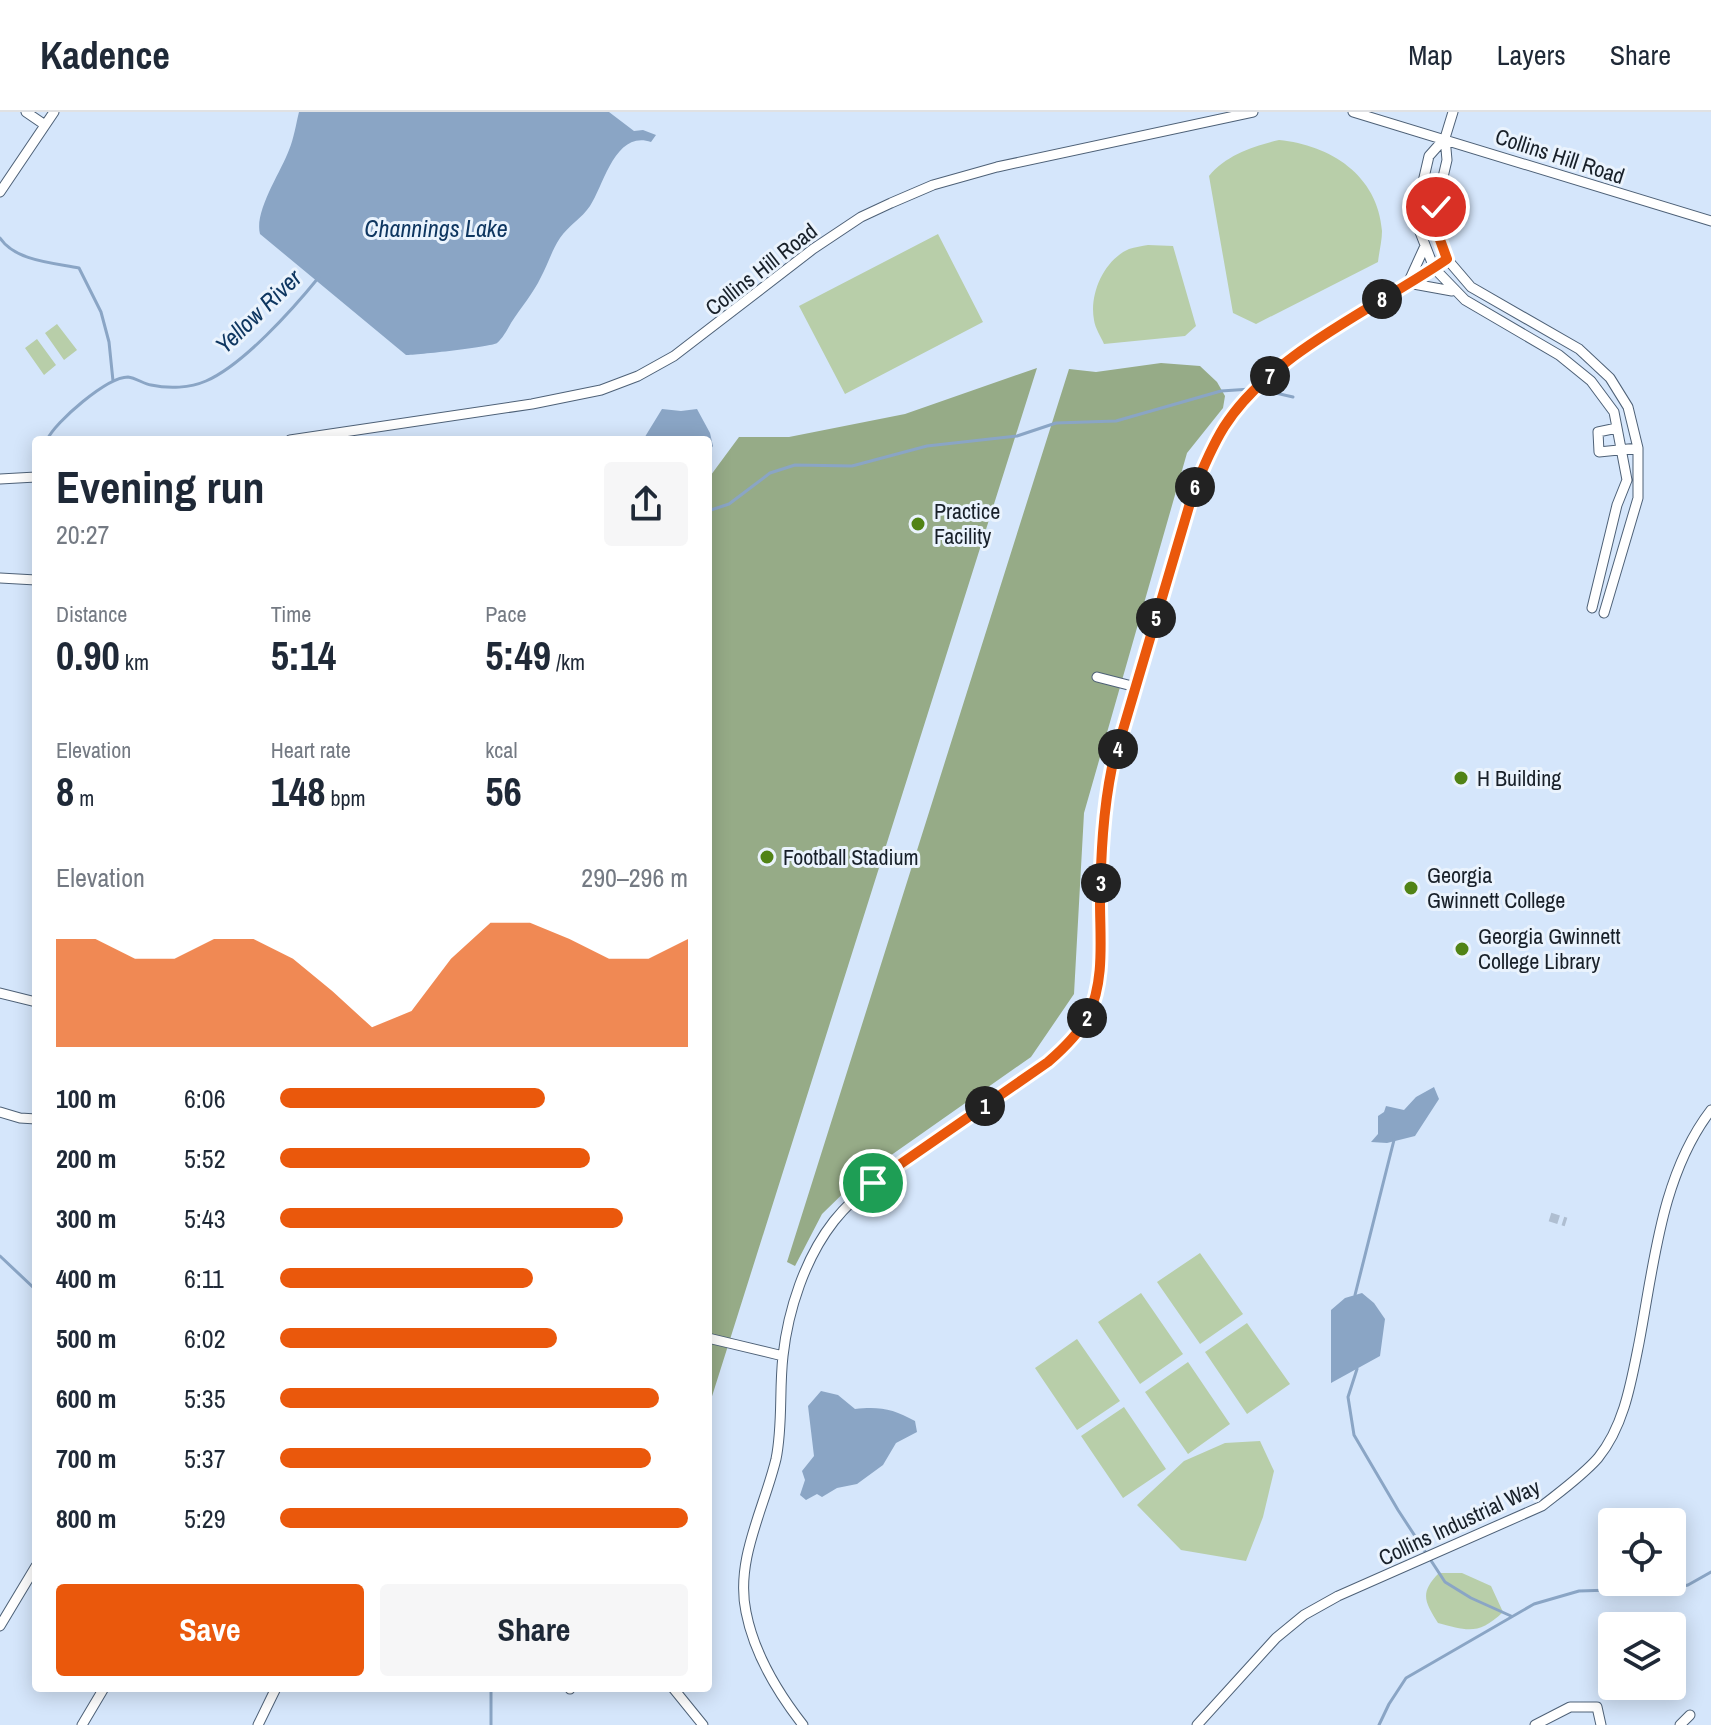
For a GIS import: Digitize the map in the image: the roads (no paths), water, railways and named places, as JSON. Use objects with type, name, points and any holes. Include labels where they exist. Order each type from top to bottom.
[{"type":"street","points":[[26,112],[45,125]]},
{"type":"street","points":[[0,192],[54,112]]},
{"type":"street","name":"Collins Hill Road","points":[[317,436],[532,404],[601,390],[638,376],[674,356],[813,249],[861,217],[933,185],[997,167],[1253,112]]},
{"type":"street","name":"Collins Hill Road","points":[[1353,112],[1711,221]]},
{"type":"street","points":[[1453,112],[1445,138],[1447,160],[1436,207],[1439,237],[1447,259],[1471,287],[1579,349],[1610,378],[1628,407],[1638,448],[1636,508],[1604,613]]},
{"type":"street","points":[[1445,138],[1429,156],[1419,199],[1420,232],[1434,268],[1456,292],[1559,355],[1591,381],[1614,412],[1627,480],[1617,505],[1592,608]]},
{"type":"street","points":[[1408,283],[1424,248]]},
{"type":"street","points":[[803,1725],[787,1705],[757,1650],[746,1612],[743,1580],[776,1459],[781,1425],[783,1356],[790,1320],[806,1269],[821,1239],[842,1211],[895,1167],[1048,1062],[1065,1047],[1089,1015],[1100,971],[1104,806],[1112,767],[1193,493],[1207,457],[1225,425],[1245,400],[1277,370],[1447,259]]},
{"type":"street","points":[[1408,283],[1456,292]]},
{"type":"street","points":[[1617,428],[1598,432],[1599,452],[1638,448]]},
{"type":"street","points":[[0,479],[32,477]]},
{"type":"street","points":[[0,578],[32,580]]},
{"type":"street","points":[[1097,677],[1136,687]]},
{"type":"street","points":[[0,993],[32,1001]]},
{"type":"street","name":"Collins Industrial Way","points":[[1197,1725],[1276,1638],[1304,1615],[1338,1596],[1542,1506],[1598,1457],[1614,1432],[1629,1393],[1663,1217],[1673,1183],[1690,1144],[1711,1110]]},
{"type":"street","points":[[0,1112],[32,1119]]},
{"type":"street","points":[[712,1339],[783,1356]]},
{"type":"street","points":[[0,1626],[32,1573]]},
{"type":"street","points":[[82,1725],[102,1692]]},
{"type":"street","points":[[258,1725],[274,1692]]},
{"type":"street","points":[[676,1692],[703,1725]]},
{"type":"street","points":[[1535,1725],[1570,1707],[1597,1707],[1601,1725]]},
{"type":"street","points":[[1680,1725],[1690,1715]]},
{"type":"water","name":"Channings Lake","points":[[299,112],[609,112],[634,131],[643,130],[656,135],[651,142],[639,140],[620,151],[590,206],[560,238],[534,289],[497,343],[406,355],[260,234],[264,203],[291,145]]},
{"type":"water","points":[[662,409],[697,409],[711,436],[645,436]]},
{"type":"water","points":[[1434,1087],[1439,1099],[1415,1136],[1387,1143],[1371,1142],[1378,1134],[1378,1116],[1386,1106],[1404,1110],[1416,1097]]},
{"type":"water","points":[[1362,1293],[1385,1319],[1380,1356],[1331,1383],[1331,1310],[1345,1298]]},
{"type":"water","points":[[821,1391],[838,1395],[855,1409],[879,1408],[900,1414],[915,1421],[917,1432],[896,1443],[883,1465],[857,1484],[837,1488],[822,1497],[817,1494],[806,1500],[800,1495],[805,1480],[802,1471],[814,1456],[808,1406]]},
{"type":"waterway","points":[[0,238],[15,252],[25,256],[79,268],[101,312],[109,342],[113,381]]},
{"type":"waterway","name":"Yellow River","points":[[50,436],[95,392],[119,379],[128,377],[151,385],[179,387],[206,381],[220,373],[267,335],[319,277]]},
{"type":"waterway","points":[[712,510],[729,504],[770,473],[795,465],[852,466],[927,446],[1017,436],[1056,423],[1116,421],[1221,391],[1251,389]]},
{"type":"waterway","points":[[1258,389],[1293,397]]},
{"type":"waterway","points":[[1355,1295],[1394,1140]]},
{"type":"waterway","points":[[0,1256],[32,1286]]},
{"type":"waterway","points":[[1357,1369],[1348,1397],[1354,1435],[1398,1510],[1445,1582],[1511,1616]]},
{"type":"waterway","points":[[1379,1725],[1406,1678],[1534,1604],[1579,1591],[1675,1588],[1688,1585],[1711,1572]]},
{"type":"waterway","name":"Yellow River","points":[[491,1692],[491,1725]]},
{"type":"tunnel","points":[[1550,1217],[1566,1222]]},
{"type":"place","name":"Practice Facility","points":[[918,524]]},
{"type":"place","name":"H Building","points":[[1461,778]]},
{"type":"place","name":"Football Stadium","points":[[767,857]]},
{"type":"place","name":"Georgia Gwinnett College","points":[[1411,888]]},
{"type":"place","name":"Georgia Gwinnett College Library","points":[[1462,949]]}]
